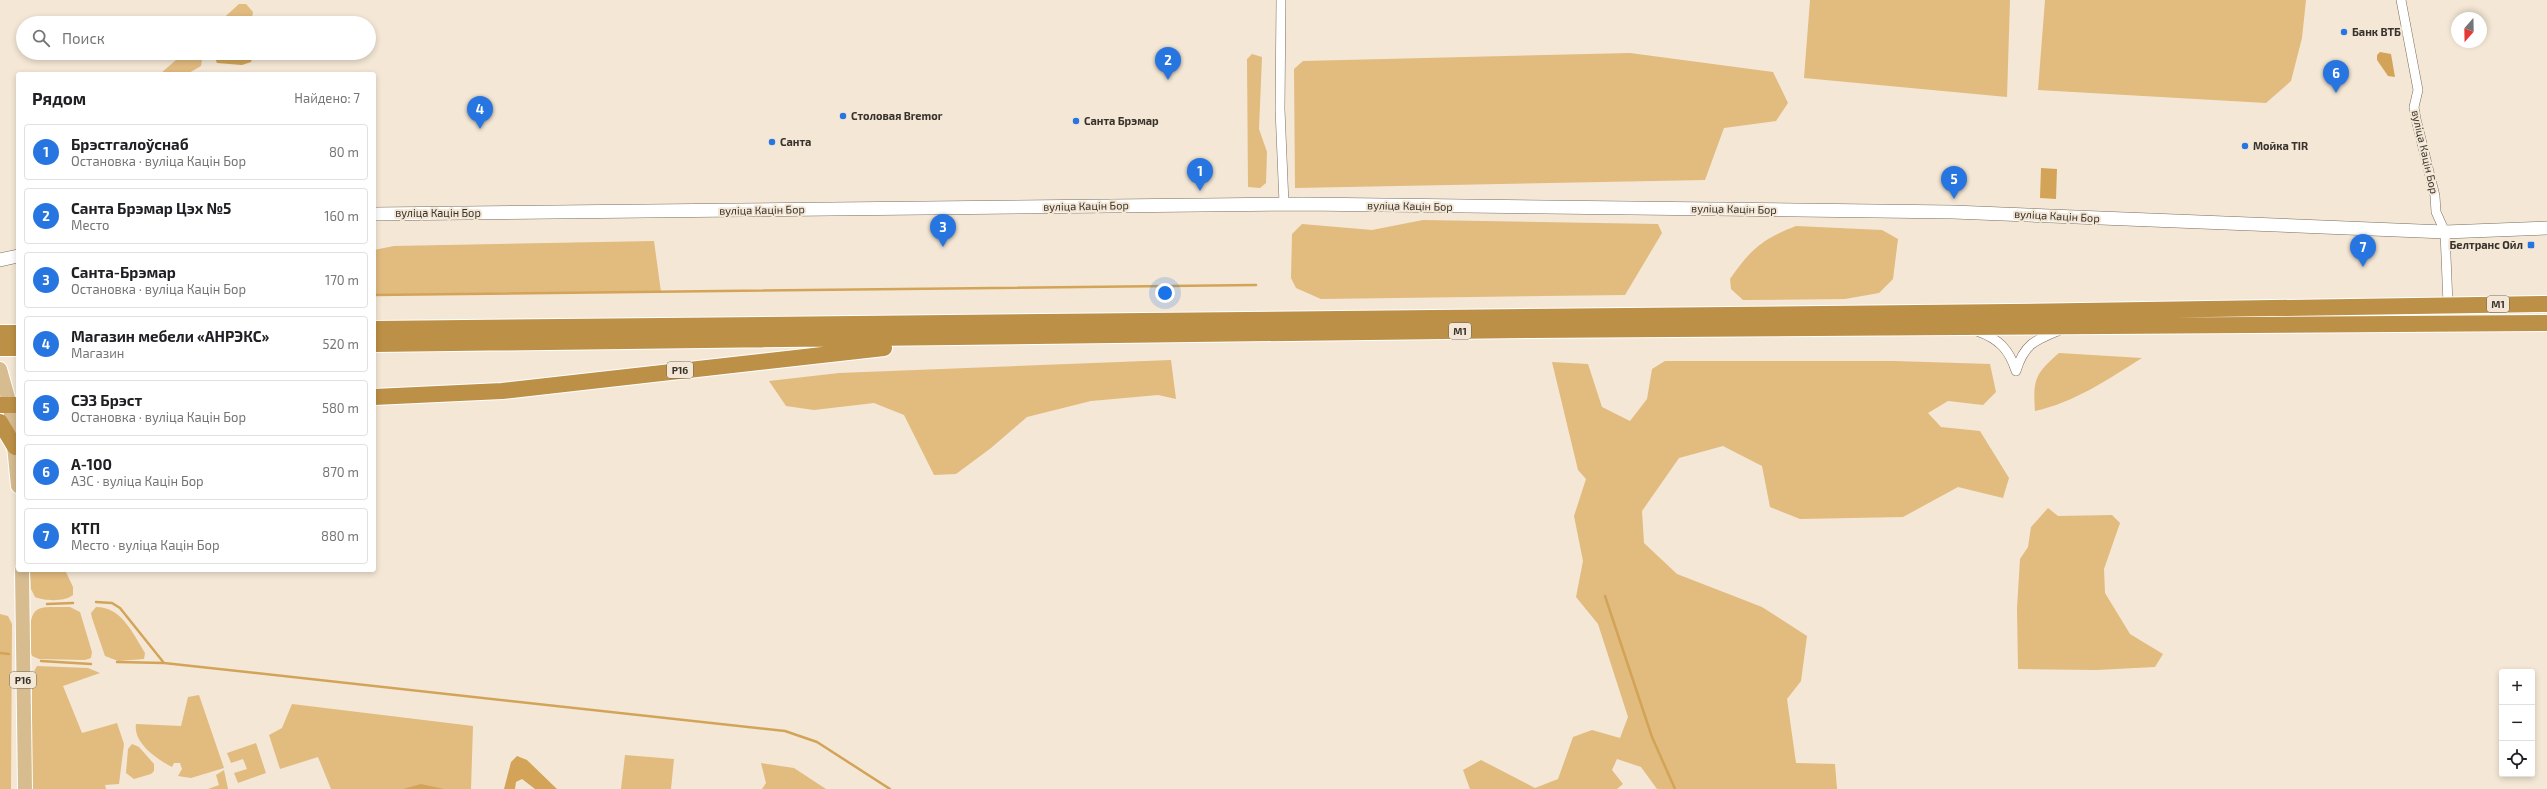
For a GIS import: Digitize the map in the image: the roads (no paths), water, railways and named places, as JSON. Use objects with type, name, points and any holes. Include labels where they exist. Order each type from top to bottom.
[{"type":"highway","name":"М1","points":[[376,329],[2009,312],[2448,304],[2547,304]]},
{"type":"highway","name":"М1","points":[[376,344],[2068,326],[2547,323]]},
{"type":"highway","points":[[0,333],[16,333]]},
{"type":"highway","name":"Р16","points":[[376,398],[502,391],[986,337]]},
{"type":"highway","points":[[0,348],[16,348]]},
{"type":"highway","points":[[0,422],[15,447]]},
{"type":"highway","points":[[15,447],[16,441]]},
{"type":"main road","name":"вуліца Кацін Бор","points":[[376,214],[1284,204],[1953,212],[2445,232],[2547,228]]},
{"type":"main road","points":[[0,260],[16,256]]},
{"type":"main road","points":[[0,369],[9,405],[16,460]]},
{"type":"main road","name":"Р16","points":[[22,572],[25,789]]},
{"type":"street","points":[[1281,0],[1280,109],[1284,204]]},
{"type":"street","name":"вуліца Кацін Бор","points":[[2401,0],[2418,90],[2414,107],[2424,157],[2435,196],[2436,212],[2445,232],[2448,304]]},
{"type":"street","points":[[1967,327],[2000,342],[2007,349],[2016,371],[2025,349],[2035,341],[2068,326]]},
{"type":"waterway","points":[[376,295],[1256,285]]},
{"type":"waterway","points":[[1605,596],[1652,737],[1675,789]]},
{"type":"waterway","points":[[96,602],[112,603],[120,608],[164,663]]},
{"type":"waterway","points":[[47,604],[73,603]]},
{"type":"waterway","points":[[0,653],[9,654]]},
{"type":"waterway","points":[[41,661],[91,664]]},
{"type":"waterway","points":[[117,662],[164,663],[785,731],[817,742],[890,789]]},
{"type":"place","name":"Банк ВТБ","points":[[2344,32]]},
{"type":"place","name":"Санта Брэмар Цэх №5","points":[[1168,80]]},
{"type":"place","name":"А-100","points":[[2336,93]]},
{"type":"place","name":"Столовая Bremor","points":[[843,116]]},
{"type":"place","name":"Санта Брэмар","points":[[1076,121]]},
{"type":"place","name":"Магазин мебели «АНРЭКС»","points":[[480,129]]},
{"type":"place","name":"Санта","points":[[772,142]]},
{"type":"place","name":"Мойка TIR","points":[[2245,146]]},
{"type":"place","name":"Брэстгалоўснаб","points":[[1200,191]]},
{"type":"place","name":"СЭЗ Брэст","points":[[1954,199]]},
{"type":"place","name":"Белтранс Ойл","points":[[2531,245]]},
{"type":"place","name":"Санта-Брэмар","points":[[943,247]]},
{"type":"place","name":"КТП","points":[[2363,267]]}]
